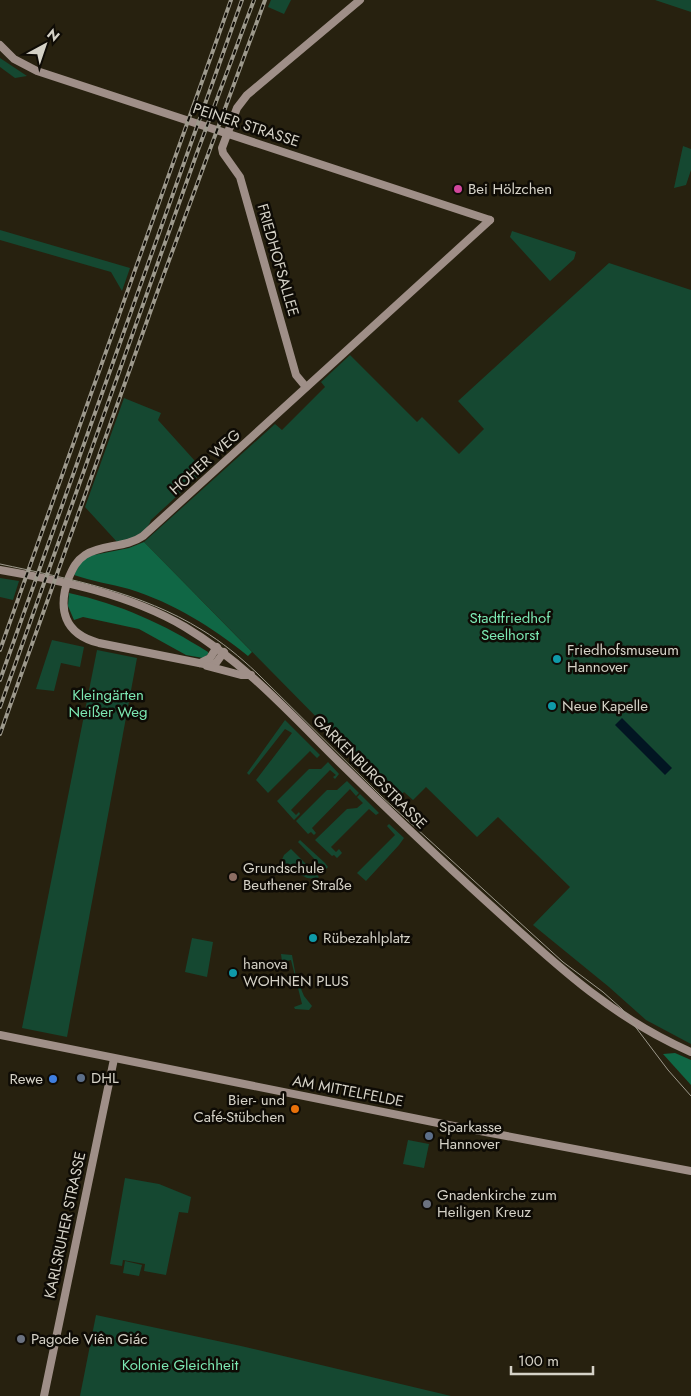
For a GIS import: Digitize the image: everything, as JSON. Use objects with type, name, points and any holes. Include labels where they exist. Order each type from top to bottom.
[{"type":"street","name":"FRIEDHOFSALLEE","points":[[306,387],[296,375],[238,172],[222,153],[222,148],[237,108],[247,96],[360,0]]},
{"type":"street","name":"PEINER STRASSE","points":[[0,45],[14,59],[44,74],[490,220]]},
{"type":"street","name":"HOHER WEG","points":[[251,675],[218,670],[200,663],[99,643],[83,638],[65,617],[62,599],[73,568],[83,556],[94,551],[131,543],[144,536],[490,220]]},
{"type":"street","name":"GARKENBURGSTRASSE","points":[[0,570],[74,585],[119,598],[158,613],[183,626],[220,650],[251,675],[391,814],[549,959],[612,1009],[691,1052]]},
{"type":"street","points":[[200,663],[213,665],[220,650]]},
{"type":"street","name":"AM MITTELFELDE","points":[[0,1035],[691,1172]]},
{"type":"street","name":"KARLSRUHER STRASSE","points":[[44,1396],[114,1059]]},
{"type":"green space","points":[[271,0],[291,0],[284,14],[268,7]]},
{"type":"green space","points":[[655,0],[691,0],[691,12]]},
{"type":"green space","points":[[0,58],[27,76],[15,78],[0,67]]},
{"type":"green space","points":[[683,146],[691,149],[691,170],[686,185],[674,188]]},
{"type":"green space","points":[[0,230],[130,268],[122,291],[111,272],[0,240]]},
{"type":"green space","points":[[512,231],[576,252],[574,259],[550,281],[510,237]]},
{"type":"green space","name":"Stadtfriedhof Seelhorst","points":[[609,263],[691,290],[691,1044],[646,1020],[533,925],[570,887],[498,817],[477,837],[426,787],[413,800],[404,792],[397,799],[144,542],[275,424],[282,430],[325,387],[321,382],[350,355],[417,422],[422,417],[459,454],[484,429],[458,401]]},
{"type":"green space","points":[[124,398],[161,413],[158,420],[204,471],[151,520],[146,529],[118,543],[85,507]]},
{"type":"green space","points":[[144,542],[252,652],[248,656],[221,635],[162,601],[129,589],[74,575],[81,562],[89,556],[129,548]]},
{"type":"green space","points":[[0,578],[19,581],[13,600],[0,597]]},
{"type":"green space","points":[[69,593],[106,603],[141,616],[191,642],[208,652],[208,654],[203,658],[186,655],[139,629],[83,617],[74,620],[68,606]]},
{"type":"green space","name":"Kleingärten Neißer Weg","points":[[52,640],[84,647],[80,667],[61,663],[54,691],[36,689]]},
{"type":"green space","points":[[97,650],[137,658],[67,1037],[22,1028]]},
{"type":"green space","points":[[285,720],[320,755],[317,758],[310,751],[268,793],[256,780],[292,733],[285,729],[249,775],[247,773]]},
{"type":"green space","points":[[328,762],[339,774],[335,779],[333,777],[336,775],[330,770],[291,810],[296,815],[299,812],[300,814],[294,820],[277,801],[309,769],[321,769]]},
{"type":"green space","points":[[347,781],[359,793],[356,796],[350,789],[312,828],[316,833],[314,835],[311,832],[308,834],[296,821],[327,790],[337,790]]},
{"type":"green space","points":[[360,794],[379,813],[376,815],[369,809],[331,847],[336,852],[339,849],[342,853],[337,858],[334,855],[332,856],[315,840],[347,809],[357,808],[363,803],[357,797]]},
{"type":"green space","points":[[389,824],[404,838],[366,881],[357,873],[395,835],[387,826]]},
{"type":"green space","points":[[300,840],[325,863],[328,867],[325,870],[298,842]]},
{"type":"green space","points":[[291,849],[319,877],[316,879],[307,878],[280,864],[284,855]]},
{"type":"green space","points":[[192,938],[213,942],[207,977],[185,972]]},
{"type":"green space","points":[[281,954],[292,955],[296,977],[304,996],[312,1006],[309,1010],[295,1009],[294,1007],[302,1004],[291,960],[282,962]]},
{"type":"green space","points":[[675,1053],[691,1060],[691,1085],[663,1054]]},
{"type":"green space","points":[[408,1140],[429,1144],[424,1168],[403,1164]]},
{"type":"green space","points":[[125,1178],[159,1184],[191,1197],[188,1213],[179,1212],[166,1275],[144,1271],[145,1264],[123,1260],[122,1266],[110,1264]]},
{"type":"green space","points":[[125,1261],[142,1265],[139,1276],[123,1273]]},
{"type":"green space","name":"Kolonie Gleichheit","points":[[96,1315],[241,1346],[451,1396],[80,1396]]},
{"type":"water","points":[[622,718],[672,768],[665,775],[615,725]]},
{"type":"tram line","points":[[0,564],[79,581],[130,596],[179,617],[224,645],[257,673],[382,797],[563,962],[622,1009],[668,1070],[691,1096]]},
{"type":"railway","points":[[0,650],[231,0]]},
{"type":"railway","points":[[0,680],[242,0]]},
{"type":"railway","points":[[0,707],[198,150],[254,0]]},
{"type":"railway","points":[[0,734],[157,293],[265,0]]},
{"type":"place","name":"Bei Hölzchen","points":[[458,189]]},
{"type":"place","name":"Friedhofsmuseum Hannover","points":[[557,659]]},
{"type":"place","name":"Neue Kapelle","points":[[552,706]]},
{"type":"place","name":"Grundschule Beuthener Straße","points":[[233,877]]},
{"type":"place","name":"Rübezahlplatz","points":[[313,938]]},
{"type":"place","name":"hanova WOHNEN PLUS","points":[[233,973]]},
{"type":"place","name":"DHL","points":[[81,1078]]},
{"type":"place","name":"Rewe","points":[[53,1079]]},
{"type":"place","name":"Bier- und Café-Stübchen","points":[[295,1109]]},
{"type":"place","name":"Sparkasse Hannover","points":[[429,1136]]},
{"type":"place","name":"Gnadenkirche zum Heiligen Kreuz","points":[[427,1204]]},
{"type":"place","name":"Pagode Viên Giác","points":[[21,1339]]}]
